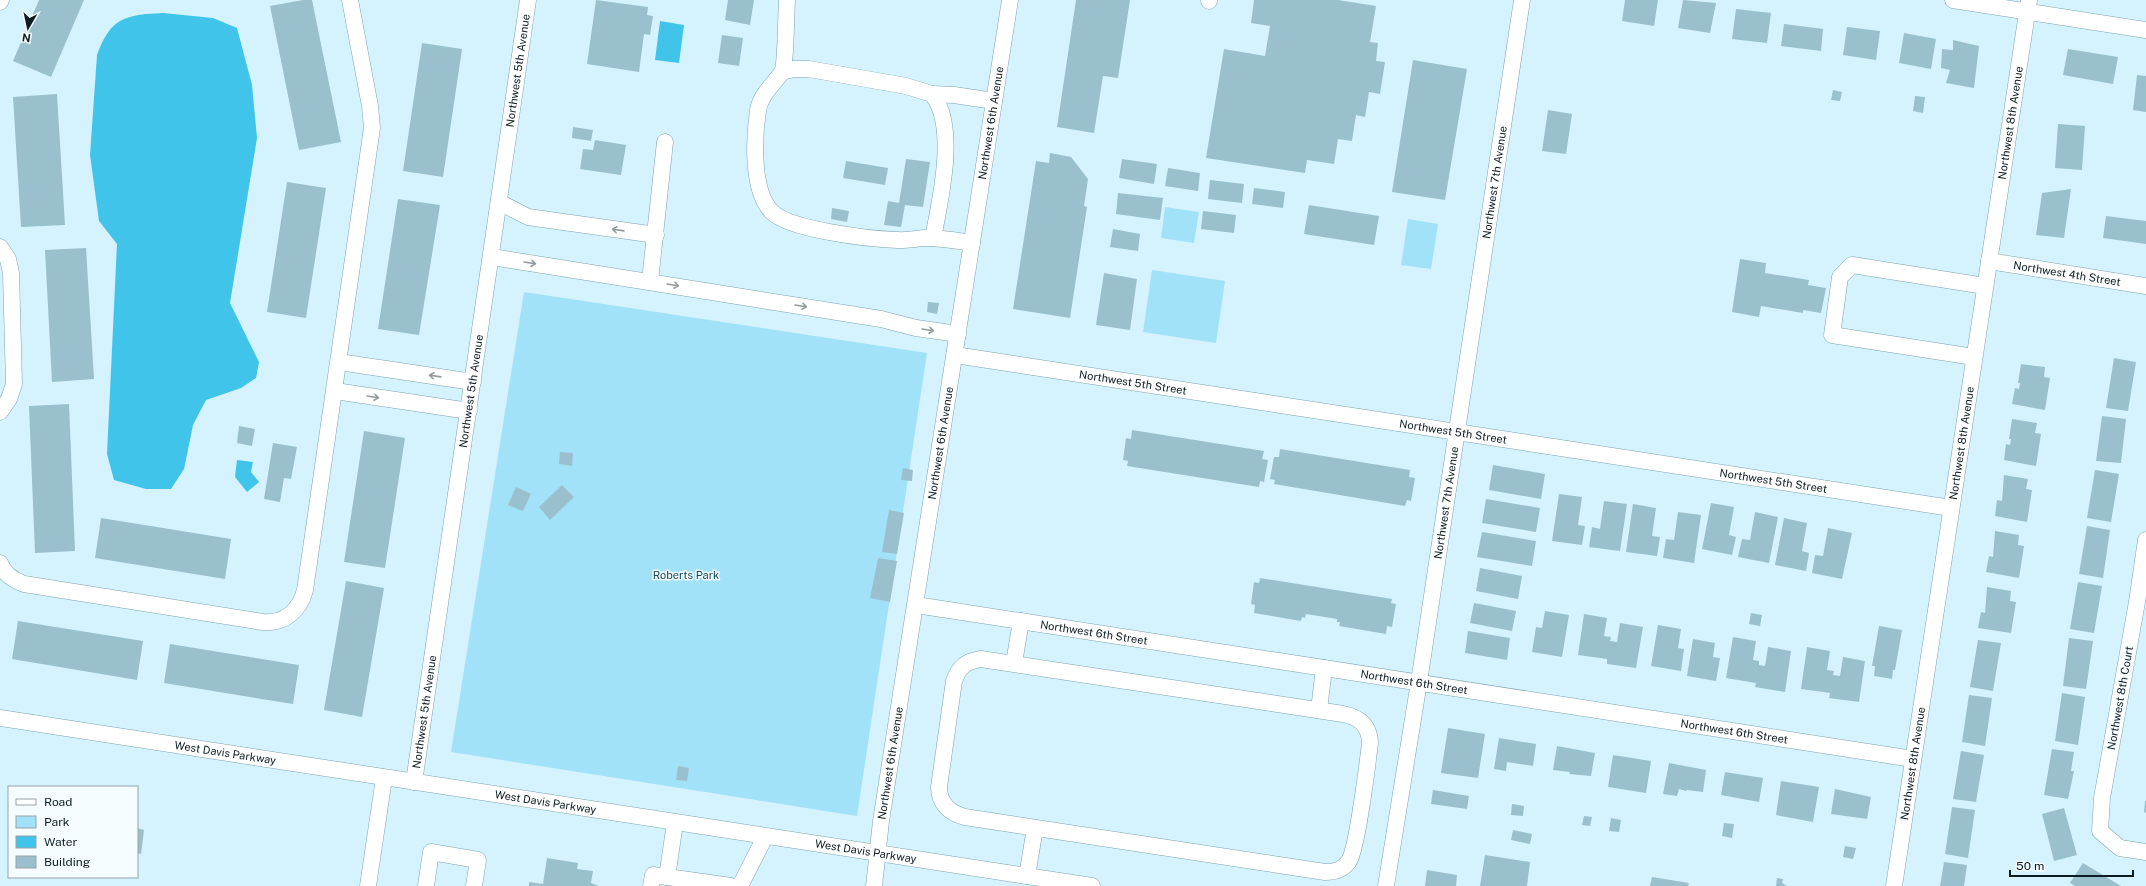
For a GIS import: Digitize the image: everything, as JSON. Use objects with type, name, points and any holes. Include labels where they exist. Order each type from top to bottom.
[{"type":"street","points":[[0,563],[11,578],[24,584],[263,622],[275,622],[285,618],[299,606],[305,590],[372,128],[370,106],[350,0]]},
{"type":"street","name":"Northwest 5th Avenue","points":[[414,782],[492,257],[528,0]]},
{"type":"street","points":[[787,0],[782,71],[762,98],[758,109],[755,143],[756,164],[760,186],[766,204],[772,212],[787,222],[813,229],[897,240],[933,238],[972,243]]},
{"type":"street","name":"Northwest 6th Avenue","points":[[874,886],[954,355],[1010,0]]},
{"type":"street","name":"Northwest 7th Avenue","points":[[1386,886],[1419,682],[1522,0]]},
{"type":"street","points":[[1953,0],[2028,6],[2146,30]]},
{"type":"street","name":"Northwest 8th Avenue","points":[[1894,886],[2028,6]]},
{"type":"street","points":[[782,71],[795,69],[822,71],[906,86],[932,94],[954,95],[994,101]]},
{"type":"street","points":[[932,94],[941,114],[946,154],[944,179],[933,238]]},
{"type":"street","points":[[650,281],[665,142]]},
{"type":"street","points":[[499,202],[528,217],[656,235]]},
{"type":"street","points":[[0,246],[8,259],[11,273],[15,376],[11,395],[0,412]]},
{"type":"street","points":[[492,257],[650,281],[880,319],[916,328],[958,334]]},
{"type":"street","name":"Northwest 4th Street","points":[[1989,261],[2146,286]]},
{"type":"street","points":[[1974,357],[1832,335],[1840,277],[1852,265],[1985,286]]},
{"type":"street","name":"Northwest 5th Street","points":[[954,355],[1951,508]]},
{"type":"street","points":[[339,362],[473,382]]},
{"type":"street","points":[[335,391],[469,411]]},
{"type":"street","name":"Northwest 8th Court","points":[[2146,540],[2142,603],[2102,798],[2100,831],[2120,848],[2146,852]]},
{"type":"street","name":"Northwest 6th Street","points":[[916,605],[1913,759]]},
{"type":"street","points":[[1014,663],[1021,621]]},
{"type":"street","points":[[981,659],[1014,663],[1318,710],[1352,716],[1363,723],[1370,735],[1353,850],[1349,861],[1339,870],[1324,872],[957,815],[944,806],[939,792],[953,688],[960,667],[967,662],[981,659]]},
{"type":"street","points":[[1318,710],[1324,668]]},
{"type":"street","name":"West Davis Parkway","points":[[0,718],[765,837],[1092,886]]},
{"type":"street","points":[[368,886],[384,778]]},
{"type":"street","points":[[667,877],[675,823]]},
{"type":"street","points":[[1027,876],[1035,828]]},
{"type":"street","points":[[740,886],[765,837]]},
{"type":"street","points":[[426,886],[431,852],[478,860],[474,886]]},
{"type":"street","points":[[651,886],[653,875],[731,886]]},
{"type":"green space","points":[[1165,207],[1199,212],[1194,243],[1161,238]]},
{"type":"green space","points":[[1408,219],[1438,224],[1431,269],[1401,265]]},
{"type":"green space","points":[[1152,270],[1225,281],[1216,343],[1143,332]]},
{"type":"green space","name":"Roberts Park","points":[[524,292],[927,353],[857,816],[451,752]]},
{"type":"water","points":[[163,13],[213,18],[237,28],[252,85],[257,138],[230,303],[259,362],[256,378],[241,388],[206,400],[193,425],[184,469],[171,489],[146,489],[114,480],[107,454],[117,244],[99,221],[90,155],[97,55],[102,42],[114,26],[121,20],[139,15]]},
{"type":"water","points":[[660,21],[684,25],[679,63],[655,60]]},
{"type":"water","points":[[237,460],[253,462],[251,472],[259,482],[247,492],[235,477]]},
{"type":"building","points":[[39,0],[84,0],[51,77],[13,61]]},
{"type":"building","points":[[303,0],[312,0],[341,142],[299,150],[270,6]]},
{"type":"building","points":[[596,0],[648,7],[647,15],[653,16],[650,35],[644,34],[639,72],[587,64]]},
{"type":"building","points":[[728,0],[754,0],[750,25],[725,20]]},
{"type":"building","points":[[1076,0],[1130,0],[1118,78],[1103,76],[1094,133],[1057,127]]},
{"type":"building","points":[[1254,0],[1338,0],[1376,6],[1370,42],[1378,43],[1376,61],[1385,62],[1380,94],[1369,92],[1365,117],[1356,115],[1352,141],[1338,139],[1334,164],[1307,160],[1305,173],[1206,158],[1224,49],[1265,56],[1270,26],[1251,23]]},
{"type":"building","points":[[1625,0],[1658,0],[1654,26],[1622,21]]},
{"type":"building","points":[[1683,0],[1716,3],[1710,33],[1678,28]]},
{"type":"building","points":[[1736,9],[1771,13],[1767,43],[1732,39]]},
{"type":"building","points":[[1784,24],[1823,29],[1821,51],[1781,46]]},
{"type":"building","points":[[1847,27],[1880,31],[1876,60],[1843,55]]},
{"type":"building","points":[[1904,33],[1936,39],[1931,69],[1899,63]]},
{"type":"building","points":[[722,35],[743,38],[739,66],[718,63]]},
{"type":"building","points":[[1953,40],[1979,46],[1974,88],[1946,83],[1950,70],[1941,68],[1942,49],[1953,50]]},
{"type":"building","points":[[422,43],[462,49],[443,177],[403,171]]},
{"type":"building","points":[[2068,49],[2118,57],[2113,84],[2063,75]]},
{"type":"building","points":[[1413,60],[1467,69],[1445,200],[1392,192]]},
{"type":"building","points":[[2137,75],[2146,76],[2146,112],[2133,110]]},
{"type":"building","points":[[1833,90],[1842,92],[1840,101],[1831,100]]},
{"type":"building","points":[[57,94],[65,225],[21,227],[13,97]]},
{"type":"building","points":[[1915,96],[1925,97],[1923,113],[1913,111]]},
{"type":"building","points":[[1548,110],[1572,114],[1566,154],[1542,151]]},
{"type":"building","points":[[2058,124],[2085,126],[2082,170],[2055,168]]},
{"type":"building","points":[[573,127],[593,130],[591,141],[572,138]]},
{"type":"building","points":[[595,140],[626,145],[621,175],[580,169],[583,149],[593,150]]},
{"type":"building","points":[[1050,153],[1071,157],[1088,179],[1084,206],[1087,207],[1070,318],[1013,309],[1036,161],[1049,163]]},
{"type":"building","points":[[906,159],[930,162],[923,207],[905,205],[901,227],[884,225],[888,201],[899,203]]},
{"type":"building","points":[[1122,159],[1157,164],[1154,184],[1119,178]]},
{"type":"building","points":[[846,161],[888,168],[885,185],[843,178]]},
{"type":"building","points":[[1168,168],[1200,173],[1198,191],[1165,186]]},
{"type":"building","points":[[1210,180],[1244,184],[1242,203],[1208,199]]},
{"type":"building","points":[[287,182],[326,188],[306,318],[267,312]]},
{"type":"building","points":[[1254,188],[1285,192],[1283,208],[1252,204]]},
{"type":"building","points":[[2071,189],[2064,238],[2036,235],[2042,193]]},
{"type":"building","points":[[1118,193],[1163,198],[1160,220],[1116,214]]},
{"type":"building","points":[[398,199],[440,205],[419,335],[378,329]]},
{"type":"building","points":[[1309,205],[1379,216],[1374,245],[1304,234]]},
{"type":"building","points":[[832,208],[849,211],[847,222],[831,219]]},
{"type":"building","points":[[1203,211],[1236,215],[1234,233],[1201,229]]},
{"type":"building","points":[[2106,216],[2146,221],[2146,244],[2103,238]]},
{"type":"building","points":[[1113,229],[1140,234],[1138,251],[1110,247]]},
{"type":"building","points":[[86,248],[94,379],[52,382],[45,250]]},
{"type":"building","points":[[1740,259],[1766,263],[1765,273],[1809,280],[1808,285],[1826,288],[1821,313],[1803,310],[1803,313],[1761,306],[1759,317],[1732,312]]},
{"type":"building","points":[[1104,273],[1137,279],[1130,330],[1096,325]]},
{"type":"building","points":[[928,302],[939,303],[937,314],[927,312]]},
{"type":"building","points":[[2114,358],[2136,362],[2128,411],[2106,408]]},
{"type":"building","points":[[2021,364],[2045,367],[2044,377],[2050,378],[2045,410],[2012,404],[2015,388],[2019,389],[2020,383],[2018,383]]},
{"type":"building","points":[[69,404],[75,551],[35,553],[29,406]]},
{"type":"building","points":[[2102,416],[2126,419],[2121,463],[2096,461]]},
{"type":"building","points":[[2012,419],[2037,423],[2035,433],[2041,434],[2036,466],[2004,460],[2006,444],[2010,445],[2011,439],[2009,439]]},
{"type":"building","points":[[239,426],[255,429],[252,446],[237,443]]},
{"type":"building","points":[[1132,430],[1264,451],[1262,459],[1268,460],[1264,482],[1260,481],[1259,487],[1127,466],[1128,461],[1123,460],[1126,438],[1131,439]]},
{"type":"building","points":[[364,431],[405,438],[385,568],[344,562]]},
{"type":"building","points":[[273,443],[297,447],[291,479],[284,478],[280,502],[264,499]]},
{"type":"building","points":[[1280,449],[1410,470],[1409,477],[1415,478],[1411,501],[1407,500],[1405,506],[1274,484],[1275,480],[1270,479],[1274,457],[1279,457]]},
{"type":"building","points":[[560,452],[573,453],[572,466],[559,464]]},
{"type":"building","points":[[1493,465],[1545,474],[1541,499],[1489,490]]},
{"type":"building","points":[[903,468],[913,470],[912,481],[901,480]]},
{"type":"building","points":[[2095,470],[2119,474],[2111,522],[2087,518]]},
{"type":"building","points":[[2004,475],[2028,479],[2026,489],[2032,490],[2027,522],[1995,516],[1997,500],[2002,501]]},
{"type":"building","points":[[562,485],[574,497],[550,520],[539,507]]},
{"type":"building","points":[[516,487],[531,494],[523,511],[508,505]]},
{"type":"building","points":[[1559,494],[1582,497],[1578,525],[1585,526],[1582,545],[1552,541]]},
{"type":"building","points":[[1486,499],[1540,508],[1536,532],[1482,523]]},
{"type":"building","points":[[1604,501],[1627,504],[1620,551],[1589,547],[1592,527],[1600,529]]},
{"type":"building","points":[[1711,503],[1734,507],[1729,535],[1736,537],[1732,555],[1702,549]]},
{"type":"building","points":[[1633,504],[1656,508],[1652,536],[1660,537],[1657,556],[1626,552]]},
{"type":"building","points":[[889,510],[904,513],[897,554],[882,552]]},
{"type":"building","points":[[1678,512],[1701,515],[1694,563],[1663,558],[1666,539],[1674,540]]},
{"type":"building","points":[[1755,512],[1778,517],[1769,563],[1738,557],[1742,539],[1750,540]]},
{"type":"building","points":[[101,518],[231,539],[225,579],[95,558]]},
{"type":"building","points":[[1784,518],[1807,523],[1802,551],[1809,553],[1806,571],[1775,565]]},
{"type":"building","points":[[2087,526],[2110,530],[2103,578],[2079,574]]},
{"type":"building","points":[[1828,528],[1852,533],[1842,579],[1812,573],[1815,555],[1823,556]]},
{"type":"building","points":[[1995,531],[2019,535],[2018,545],[2024,546],[2019,578],[1986,572],[1989,556],[1993,557]]},
{"type":"building","points":[[1482,532],[1536,541],[1532,566],[1477,557]]},
{"type":"building","points":[[878,558],[897,561],[890,602],[870,598]]},
{"type":"building","points":[[1480,568],[1522,576],[1518,599],[1476,591]]},
{"type":"building","points":[[1260,578],[1392,599],[1391,603],[1396,604],[1392,627],[1387,626],[1386,634],[1339,626],[1340,622],[1337,622],[1337,619],[1306,614],[1305,618],[1302,617],[1301,621],[1254,613],[1255,605],[1251,604],[1254,582],[1259,583]]},
{"type":"building","points":[[346,581],[384,588],[362,717],[324,710]]},
{"type":"building","points":[[2078,582],[2102,586],[2094,633],[2070,629]]},
{"type":"building","points":[[1987,587],[2011,591],[2010,601],[2016,602],[2011,633],[1978,628],[1981,612],[1985,613]]},
{"type":"building","points":[[1474,603],[1516,611],[1512,631],[1470,623]]},
{"type":"building","points":[[1545,611],[1569,615],[1562,657],[1532,652],[1536,627],[1542,628]]},
{"type":"building","points":[[1751,613],[1762,615],[1760,626],[1749,624]]},
{"type":"building","points":[[1584,614],[1607,618],[1604,636],[1611,637],[1610,641],[1617,642],[1620,623],[1643,627],[1636,668],[1607,664],[1607,659],[1578,655]]},
{"type":"building","points":[[18,621],[143,641],[137,680],[12,659]]},
{"type":"building","points":[[1658,625],[1681,629],[1678,648],[1684,649],[1681,671],[1651,666]]},
{"type":"building","points":[[1879,626],[1902,630],[1892,679],[1874,676],[1875,666],[1872,666]]},
{"type":"building","points":[[1468,631],[1510,638],[1507,660],[1465,653]]},
{"type":"building","points":[[1733,637],[1756,641],[1753,660],[1759,661],[1759,665],[1765,666],[1768,647],[1791,651],[1785,692],[1755,687],[1756,683],[1726,678]]},
{"type":"building","points":[[2069,638],[2093,641],[2086,689],[2063,686]]},
{"type":"building","points":[[1693,639],[1715,643],[1713,657],[1720,658],[1716,681],[1687,676]]},
{"type":"building","points":[[1978,640],[2001,643],[1993,691],[1970,687]]},
{"type":"building","points":[[170,644],[299,665],[293,704],[164,683]]},
{"type":"building","points":[[1807,647],[1830,651],[1827,670],[1834,671],[1833,675],[1840,676],[1843,657],[1865,661],[1859,702],[1829,698],[1830,693],[1801,689]]},
{"type":"building","points":[[2062,693],[2085,697],[2078,745],[2055,741]]},
{"type":"building","points":[[1969,695],[1992,698],[1985,746],[1962,742]]},
{"type":"building","points":[[1448,728],[1485,734],[1478,778],[1441,773]]},
{"type":"building","points":[[1499,738],[1536,744],[1533,766],[1507,762],[1506,771],[1494,769]]},
{"type":"building","points":[[1557,746],[1595,753],[1591,776],[1569,774],[1570,772],[1553,770]]},
{"type":"building","points":[[2052,749],[2074,752],[2071,771],[2074,771],[2068,799],[2044,795]]},
{"type":"building","points":[[1961,751],[1984,755],[1976,802],[1953,799]]},
{"type":"building","points":[[1613,755],[1651,761],[1646,793],[1608,787]]},
{"type":"building","points":[[1669,763],[1706,770],[1703,792],[1679,789],[1677,796],[1663,794]]},
{"type":"building","points":[[678,766],[689,768],[687,781],[676,780]]},
{"type":"building","points":[[1725,772],[1763,778],[1759,802],[1721,795]]},
{"type":"building","points":[[1781,781],[1819,787],[1813,822],[1776,815]]},
{"type":"building","points":[[1835,789],[1871,797],[1867,819],[1831,814]]},
{"type":"building","points":[[1433,790],[1469,796],[1467,809],[1431,804]]},
{"type":"building","points":[[2146,801],[2146,813],[2144,812]]},
{"type":"building","points":[[1512,804],[1524,806],[1523,816],[1511,815]]},
{"type":"building","points":[[1952,807],[1975,810],[1968,858],[1945,854]]},
{"type":"building","points":[[2064,808],[2077,855],[2054,861],[2042,814]]},
{"type":"building","points":[[1584,816],[1592,817],[1590,826],[1582,825]]},
{"type":"building","points":[[1611,818],[1621,820],[1619,832],[1609,831]]},
{"type":"building","points":[[1724,823],[1734,824],[1732,838],[1722,836]]},
{"type":"building","points":[[138,828],[144,830],[141,854],[138,853]]},
{"type":"building","points":[[1513,830],[1532,834],[1530,844],[1511,840]]},
{"type":"building","points":[[1845,846],[1856,848],[1853,859],[1843,857]]},
{"type":"building","points":[[1485,855],[1530,862],[1527,886],[1480,886]]},
{"type":"building","points":[[547,858],[578,863],[577,869],[593,871],[591,883],[599,886],[529,886],[529,882],[543,884]]},
{"type":"building","points":[[1944,862],[1967,865],[1964,886],[1940,886]]},
{"type":"building","points":[[2083,863],[2121,886],[2075,886],[2070,883]]},
{"type":"building","points":[[1427,870],[1457,875],[1456,886],[1425,886]]},
{"type":"building","points":[[1652,877],[1689,883],[1688,886],[1650,886]]},
{"type":"building","points":[[1777,878],[1783,879],[1782,883],[1787,886],[1776,886]]}]
